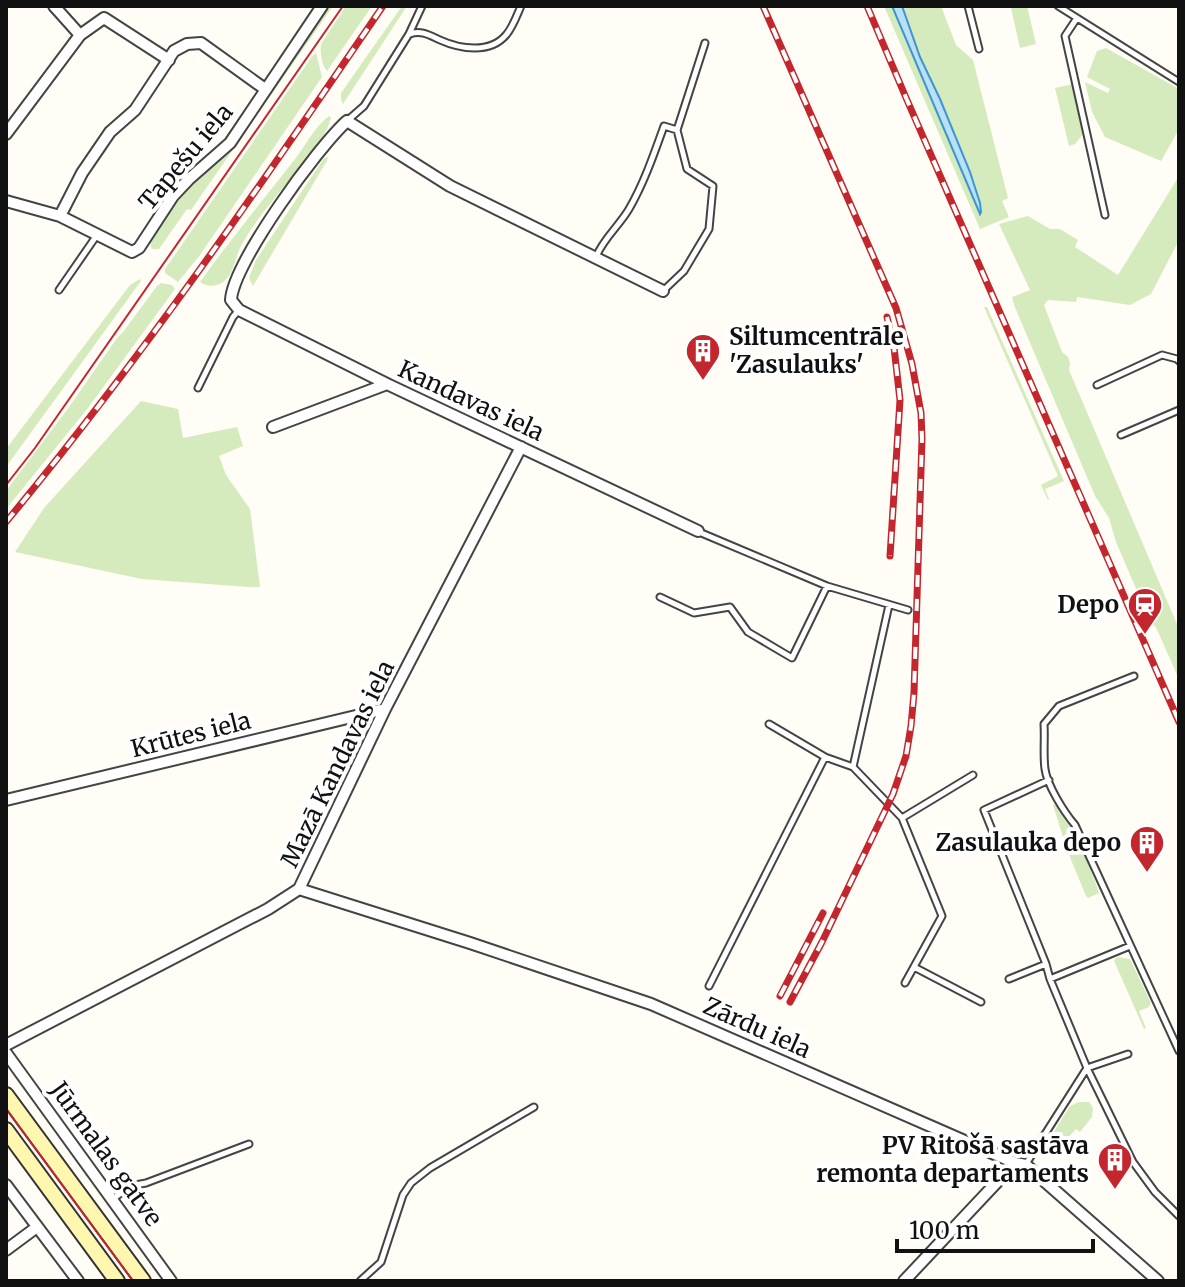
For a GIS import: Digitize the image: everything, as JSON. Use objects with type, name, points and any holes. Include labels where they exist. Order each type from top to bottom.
[{"type":"main road","name":"Jūrmalas gatve","points":[[6,1095],[143,1281]]},
{"type":"main road","points":[[6,1130],[117,1281]]},
{"type":"street","points":[[54,6],[80,35]]},
{"type":"street","points":[[304,6],[319,10]]},
{"type":"street","name":"Tapešu iela","points":[[98,234],[132,252],[139,248],[173,196],[230,143],[319,10]]},
{"type":"street","points":[[6,134],[80,35],[104,18],[169,60]]},
{"type":"street","points":[[60,216],[82,173],[103,142],[135,110],[174,51],[187,44],[201,43],[265,89]]},
{"type":"street","points":[[347,121],[450,186],[663,291]]},
{"type":"street","name":"Kandavas iela","points":[[347,121],[333,133],[248,254],[231,289],[231,300],[239,310],[387,384],[698,531]]},
{"type":"street","points":[[7,204],[60,216],[98,234]]},
{"type":"street","points":[[273,427],[387,384]]},
{"type":"street","name":"Mazā Kandavas iela","points":[[6,1045],[268,909],[299,889],[385,709],[521,447]]},
{"type":"street","name":"Krūtes iela","points":[[6,800],[385,709]]},
{"type":"street","name":"Zārdu iela","points":[[299,889],[651,1004],[1021,1164],[1158,1281]]},
{"type":"street","name":"Jūrmalas gatve","points":[[6,1053],[171,1281]]},
{"type":"street","points":[[904,1281],[1021,1164]]},
{"type":"street","points":[[6,1185],[78,1281]]},
{"type":"street","points":[[6,1250],[37,1227]]},
{"type":"lane","points":[[347,121],[364,106],[409,34],[422,6]]},
{"type":"lane","points":[[409,34],[423,32],[452,46],[472,49],[491,45],[506,36],[521,6]]},
{"type":"lane","points":[[968,6],[979,49]]},
{"type":"lane","points":[[1058,6],[1179,82]]},
{"type":"lane","points":[[1077,18],[1065,36],[1105,215]]},
{"type":"lane","points":[[663,291],[684,271],[709,229],[713,186],[687,169],[677,130],[705,43]]},
{"type":"lane","points":[[596,258],[601,245],[630,207],[664,126],[677,130]]},
{"type":"lane","points":[[59,290],[98,234]]},
{"type":"lane","points":[[198,388],[239,310]]},
{"type":"lane","points":[[1097,385],[1162,355],[1179,361]]},
{"type":"lane","points":[[1121,435],[1179,410]]},
{"type":"lane","points":[[698,531],[827,586],[908,610]]},
{"type":"lane","points":[[660,597],[694,613],[730,607],[748,632],[792,658],[827,586]]},
{"type":"lane","points":[[853,767],[889,605]]},
{"type":"lane","points":[[1134,676],[1059,706],[1044,724],[1045,771],[1063,812],[1075,825],[1179,1051]]},
{"type":"lane","points":[[769,724],[825,757],[853,767],[902,818],[942,916],[905,983]]},
{"type":"lane","points":[[709,986],[825,757]]},
{"type":"lane","points":[[902,818],[973,775]]},
{"type":"lane","points":[[1049,780],[984,810],[1087,1068],[1133,1162],[1155,1192],[1179,1216]]},
{"type":"lane","points":[[1050,979],[1130,946]]},
{"type":"lane","points":[[1009,979],[1046,964]]},
{"type":"lane","points":[[914,967],[981,1002]]},
{"type":"lane","points":[[1021,1164],[1087,1068],[1128,1054]]},
{"type":"lane","points":[[360,1281],[381,1262],[403,1195],[411,1183],[430,1168],[534,1107]]},
{"type":"lane","points":[[111,1200],[130,1186],[146,1183],[249,1144]]},
{"type":"green space","points":[[329,6],[333,6],[191,210],[187,209],[159,249],[152,249],[150,243],[170,211],[194,182],[225,154]]},
{"type":"green space","points":[[346,6],[372,6],[327,71],[321,58],[321,44]]},
{"type":"green space","points":[[402,6],[407,6],[343,104],[341,93]]},
{"type":"green space","points":[[884,6],[941,6],[956,45],[973,60],[1008,198],[1002,201],[1009,217],[980,229]]},
{"type":"green space","points":[[1027,6],[1036,44],[1020,48],[1011,8]]},
{"type":"green space","points":[[1106,48],[1179,89],[1179,129],[1161,161],[1105,137],[1092,112],[1085,82],[1108,93],[1110,89],[1087,77],[1097,51]]},
{"type":"green space","points":[[316,53],[322,77],[200,255],[178,282],[165,273],[165,269]]},
{"type":"green space","points":[[1073,84],[1083,134],[1069,146],[1055,88]]},
{"type":"green space","points":[[329,116],[329,125],[323,137],[248,234],[227,278],[214,286],[200,282],[315,130]]},
{"type":"green space","points":[[329,157],[253,286],[249,278],[256,260],[324,158]]},
{"type":"green space","points":[[1179,176],[1179,240],[1151,294],[1130,305],[1077,297],[1076,302],[1048,300],[1044,305],[1179,629],[1179,679],[1155,626],[1152,626],[1109,518],[1095,496],[1014,305],[1012,297],[1030,290],[999,224],[1028,216],[1050,229],[1060,229],[1078,240],[1075,247],[1118,275]]},
{"type":"green space","points":[[140,279],[6,467],[6,449],[130,285]]},
{"type":"green space","points":[[161,283],[172,285],[175,289],[88,408],[6,509],[6,491],[117,338]]},
{"type":"green space","points":[[984,307],[987,307],[1064,481],[1045,489],[1048,500],[1041,485],[1058,476]]},
{"type":"green space","points":[[141,401],[178,409],[183,438],[237,427],[243,446],[219,456],[226,475],[250,509],[260,587],[142,579],[15,552],[44,508]]},
{"type":"green space","points":[[1055,804],[1079,842],[1096,884],[1099,893],[1088,898],[1067,850]]},
{"type":"green space","points":[[1118,957],[1130,959],[1151,1003],[1139,1011],[1144,1029],[1115,963]]},
{"type":"green space","points":[[1089,1102],[1093,1108],[1092,1117],[1080,1132],[1076,1129],[1051,1156],[1047,1156],[1045,1146],[1070,1106]]},
{"type":"water","points":[[892,6],[902,6],[920,57],[970,172],[980,203],[980,214]]},
{"type":"tram line","points":[[6,485],[35,448],[343,6]]},
{"type":"tram line","points":[[6,1109],[133,1281]]},
{"type":"railway","points":[[6,522],[153,333],[383,6]]},
{"type":"railway","points":[[763,6],[896,308],[912,364],[921,413],[922,439],[914,693],[906,756],[893,794],[790,1002]]},
{"type":"railway","points":[[867,6],[1179,722]]},
{"type":"railway","points":[[887,317],[900,400],[890,556]]},
{"type":"railway","points":[[780,996],[823,913]]},
{"type":"place","name":"Siltumcentrāle 'Zasulauks'","points":[[703,382]]},
{"type":"place","name":"Depo","points":[[1145,636]]},
{"type":"place","name":"Zasulauka depo","points":[[1147,874]]},
{"type":"place","name":"PV Ritošā sastāva remonta departaments","points":[[1115,1191]]}]
